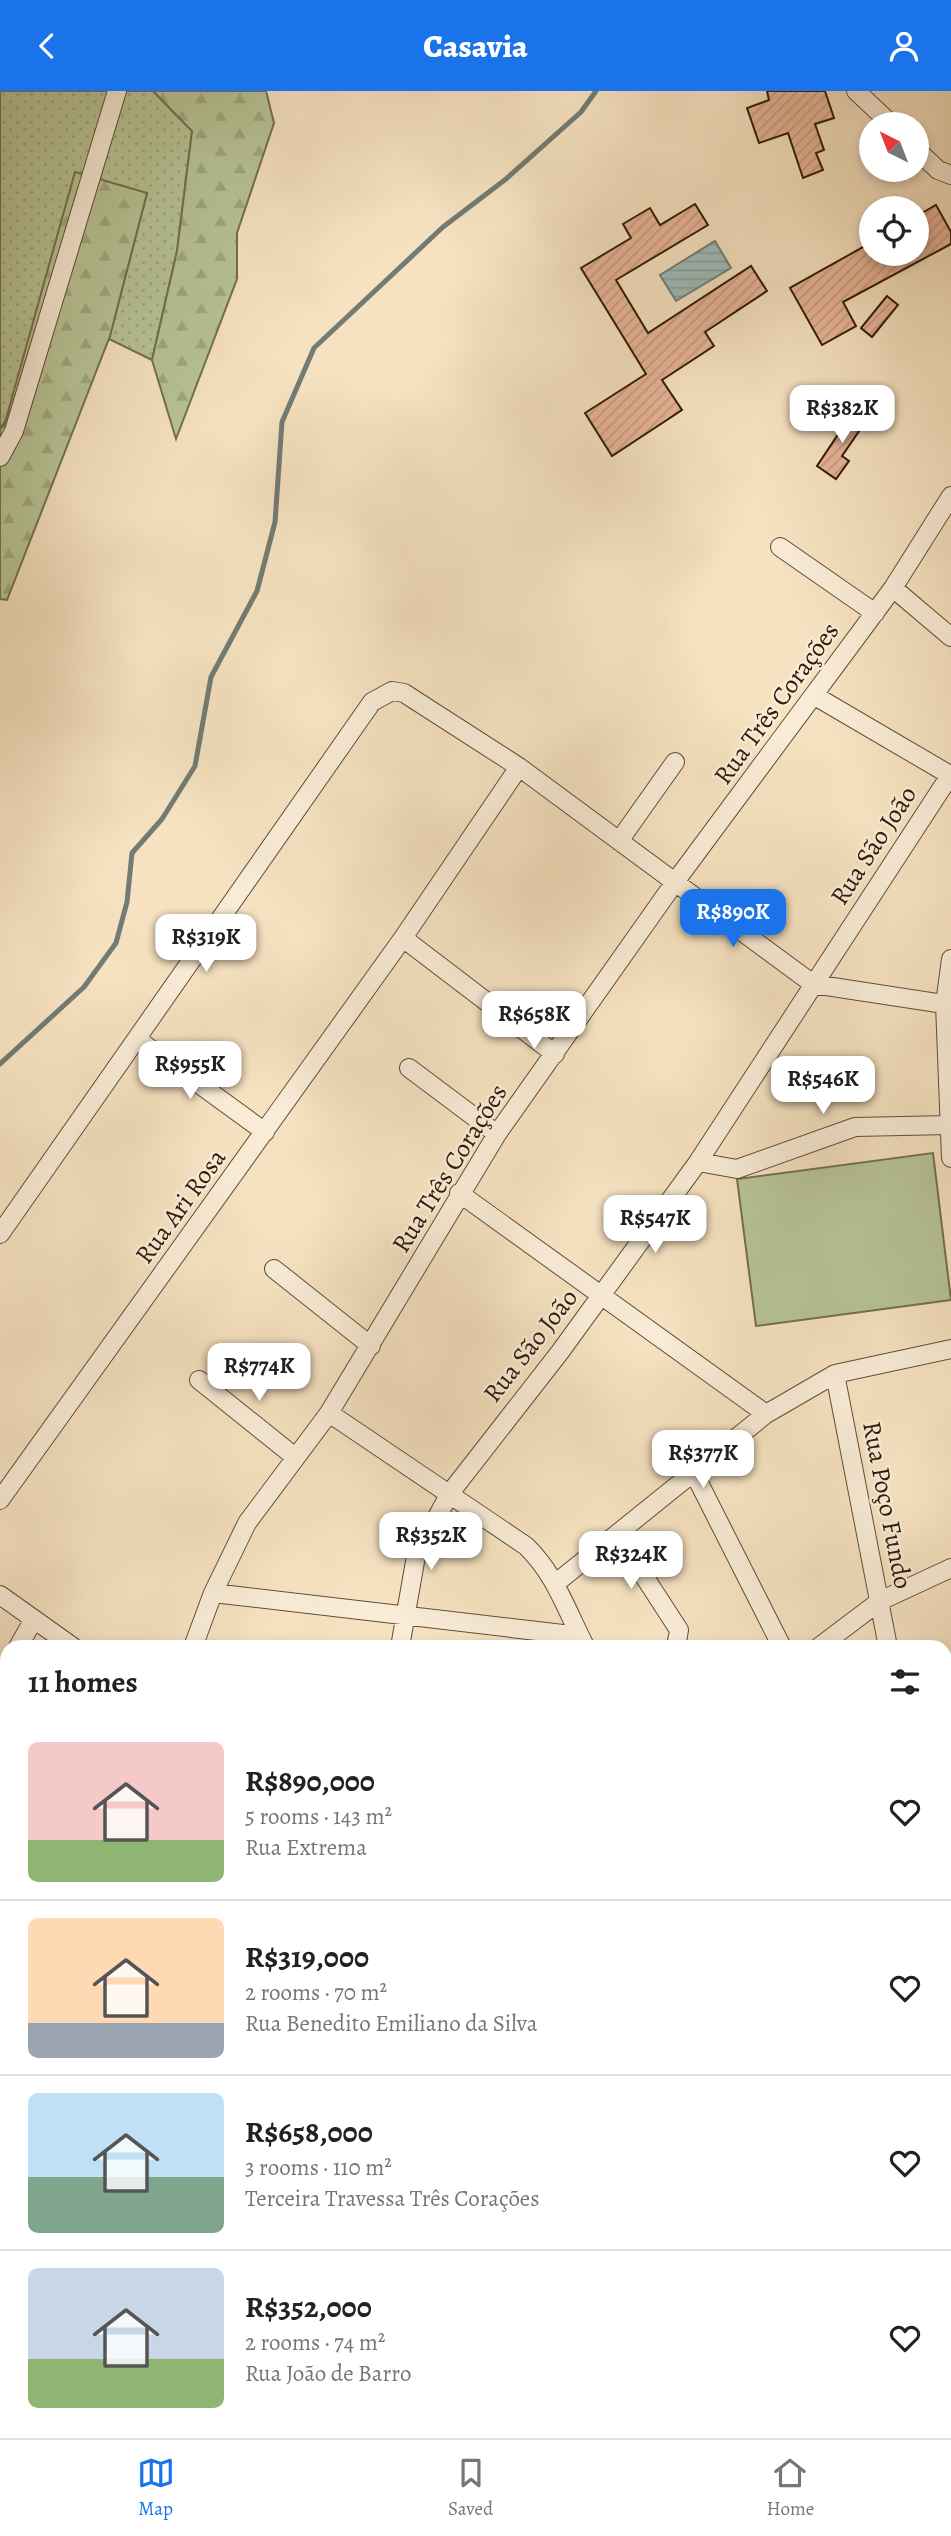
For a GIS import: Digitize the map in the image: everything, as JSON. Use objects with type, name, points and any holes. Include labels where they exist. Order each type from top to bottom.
[{"type":"street","points":[[0,457],[14,431],[117,91]]},
{"type":"street","points":[[856,91],[878,112]]},
{"type":"street","points":[[929,161],[938,170],[951,175]]},
{"type":"street","name":"Rua Três Corações","points":[[196,1640],[213,1593],[247,1523],[329,1413],[459,1193],[497,1134],[675,882],[893,588],[951,496]]},
{"type":"street","points":[[780,547],[875,613]]},
{"type":"street","points":[[893,588],[951,637]]},
{"type":"street","points":[[0,1234],[372,702],[392,691],[404,693],[519,767],[813,984],[948,1004]]},
{"type":"street","points":[[815,696],[951,774]]},
{"type":"street","points":[[619,841],[675,762]]},
{"type":"street","name":"Rua Ari Rosa","points":[[0,1500],[403,938],[519,767]]},
{"type":"street","name":"Rua São João","points":[[401,1640],[416,1556],[450,1493],[600,1297],[698,1163],[951,774]]},
{"type":"street","points":[[403,938],[555,1054]]},
{"type":"street","points":[[951,959],[948,1004],[951,1158]]},
{"type":"street","points":[[137,1039],[265,1132]]},
{"type":"street","points":[[409,1068],[497,1134]]},
{"type":"street","points":[[698,1163],[737,1169],[855,1127],[949,1125]]},
{"type":"street","points":[[459,1193],[600,1297],[766,1413]]},
{"type":"street","points":[[274,1269],[371,1346]]},
{"type":"street","points":[[556,1583],[618,1536],[766,1413],[835,1374],[951,1349]]},
{"type":"street","name":"Rua Poço Fundo","points":[[835,1374],[887,1640]]},
{"type":"street","points":[[199,1380],[295,1457]]},
{"type":"street","points":[[329,1413],[526,1546],[556,1583],[583,1640]]},
{"type":"street","points":[[694,1473],[778,1640]]},
{"type":"street","points":[[618,1536],[679,1630],[677,1640]]},
{"type":"street","points":[[827,1640],[880,1601],[951,1568]]},
{"type":"street","points":[[213,1593],[576,1640]]},
{"type":"street","points":[[0,1595],[63,1640]]},
{"type":"street","points":[[22,1640],[34,1619]]},
{"type":"green space","points":[[0,91],[153,91],[192,131],[177,251],[152,360],[109,339],[147,193],[0,429]]},
{"type":"green space","points":[[153,91],[266,91],[274,123],[237,233],[237,279],[176,439],[152,360],[177,251],[192,131]]},
{"type":"green space","points":[[75,172],[147,193],[110,336],[7,600],[0,599],[0,429],[4,426]]},
{"type":"green space","points":[[933,1153],[951,1300],[756,1326],[737,1179]]},
{"type":"water","points":[[715,241],[731,268],[676,301],[660,275]]},
{"type":"building","points":[[767,91],[825,91],[834,118],[815,124],[824,150],[816,153],[823,170],[803,178],[788,133],[759,143],[747,108],[769,100]]},
{"type":"building","points":[[695,204],[708,225],[616,280],[648,333],[751,266],[767,291],[705,332],[714,346],[662,380],[682,410],[612,456],[585,413],[646,374],[581,268],[631,238],[623,224],[650,208],[660,225]]},
{"type":"building","points":[[936,205],[951,232],[951,244],[929,256],[929,209]]},
{"type":"building","points":[[859,249],[859,266],[910,266],[843,302],[856,326],[822,345],[790,288]]},
{"type":"building","points":[[887,296],[898,305],[872,337],[861,328]]},
{"type":"building","points":[[855,409],[868,418],[842,456],[849,461],[836,479],[817,466]]},
{"type":"waterway","points":[[0,1064],[84,987],[116,943],[127,902],[132,853],[162,819],[195,766],[211,677],[257,591],[275,522],[282,422],[314,348],[443,227],[506,179],[581,112],[596,91]]}]
